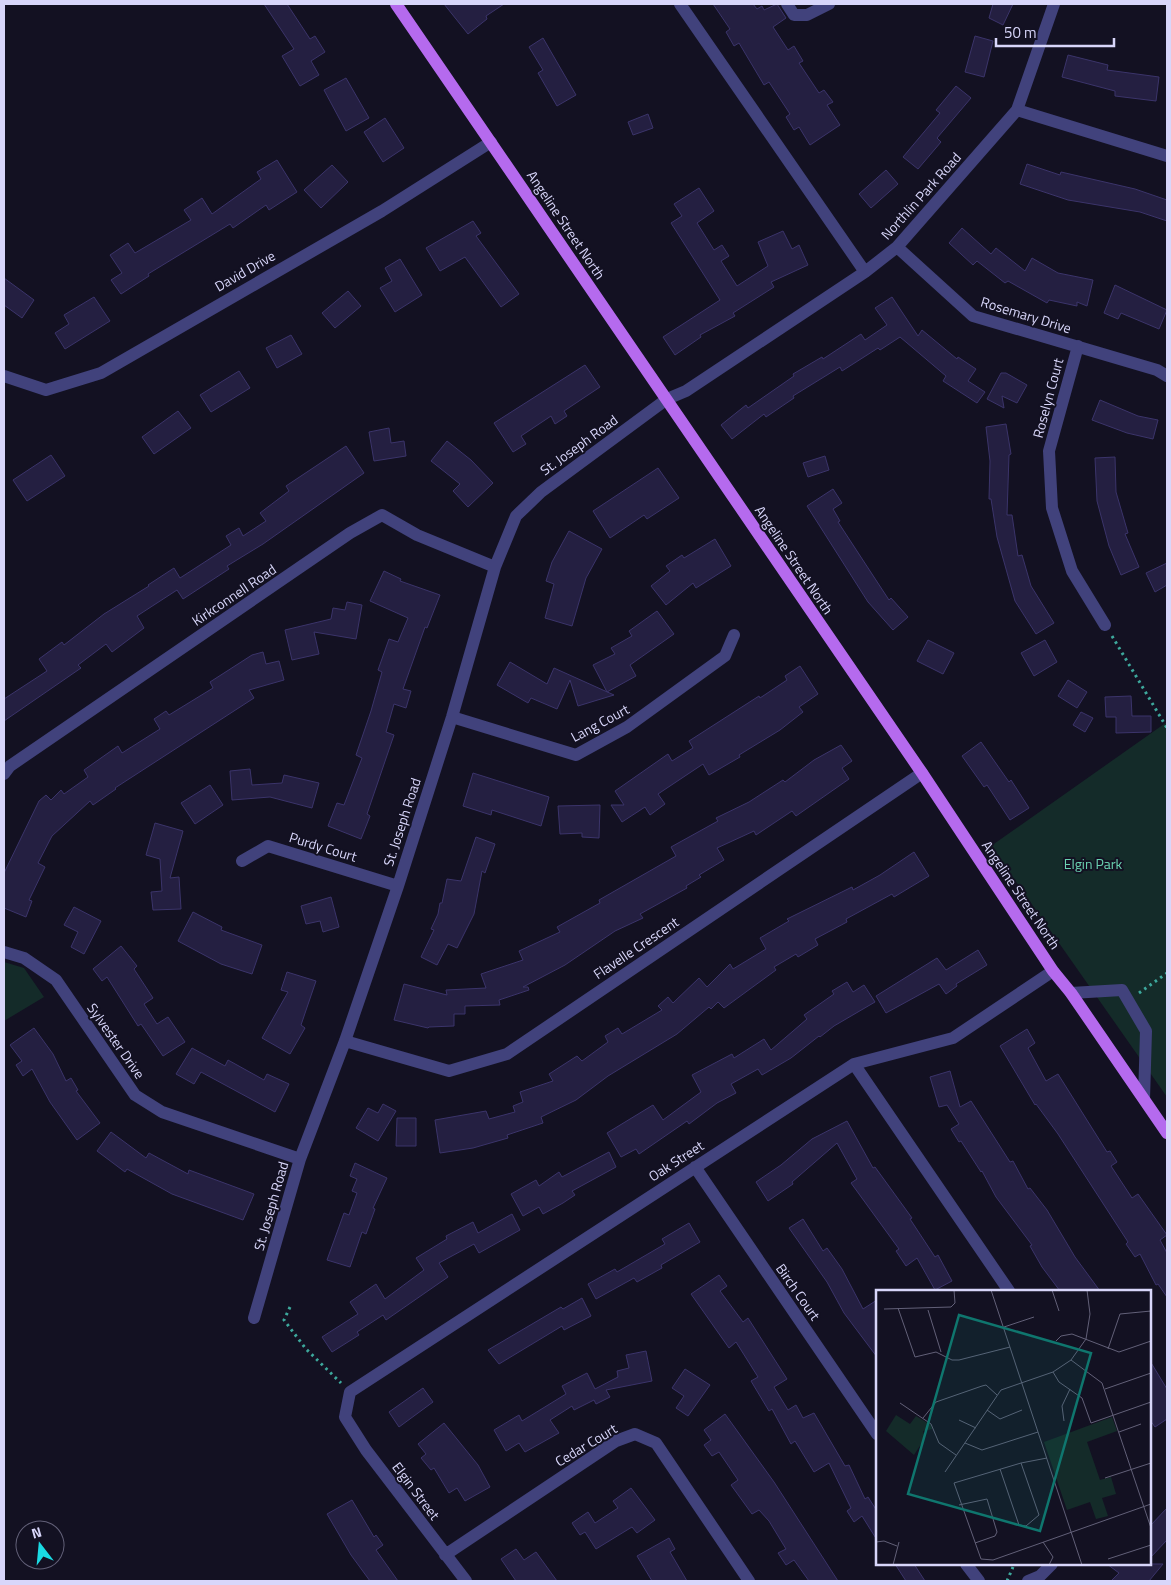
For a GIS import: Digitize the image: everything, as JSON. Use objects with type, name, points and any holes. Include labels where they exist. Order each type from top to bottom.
[{"type":"main road","name":"Angeline Street North","points":[[396,4],[922,773],[1054,971],[1167,1133]]},
{"type":"street","points":[[680,4],[865,272]]},
{"type":"street","points":[[787,4],[794,15],[807,15],[829,4]]},
{"type":"street","name":"Northlin Park Road","points":[[667,399],[686,392],[865,272],[897,247],[1017,110],[1054,4]]},
{"type":"street","points":[[1017,110],[1167,156]]},
{"type":"street","name":"David Drive","points":[[4,376],[46,390],[101,373],[382,211],[491,142]]},
{"type":"street","name":"Rosemary Drive","points":[[897,247],[973,316],[1157,370],[1167,376]]},
{"type":"street","name":"Roselyn Court","points":[[1078,346],[1049,451],[1052,508],[1072,571],[1105,625]]},
{"type":"street","name":"St. Joseph Road","points":[[254,1318],[300,1159],[345,1041],[398,886],[452,717],[495,567],[516,516],[541,492],[667,399]]},
{"type":"street","name":"Kirkconnell Road","points":[[4,774],[10,766],[350,533],[382,515],[417,534],[495,567]]},
{"type":"street","name":"Lang Court","points":[[452,717],[576,755],[627,727],[726,656],[734,635]]},
{"type":"street","name":"Flavelle Crescent","points":[[345,1041],[449,1071],[507,1054],[922,773]]},
{"type":"street","name":"Purdy Court","points":[[242,861],[268,846],[398,886]]},
{"type":"street","name":"Sylvester Drive","points":[[4,952],[24,958],[56,980],[135,1095],[162,1112],[300,1159]]},
{"type":"street","name":"Oak Street","points":[[350,1392],[854,1064],[953,1038],[1054,971]]},
{"type":"street","points":[[1071,993],[1122,990],[1146,1031],[1144,1099]]},
{"type":"street","points":[[854,1064],[1008,1290]]},
{"type":"street","name":"Birch Court","points":[[695,1167],[876,1433]]},
{"type":"street","name":"Elgin Street","points":[[350,1392],[345,1417],[366,1450],[466,1581]]},
{"type":"street","name":"Cedar Court","points":[[446,1555],[616,1441],[636,1434],[656,1443],[749,1581]]},
{"type":"street","points":[[967,1565],[979,1581]]},
{"type":"street","points":[[1028,1581],[1040,1576],[1051,1565]]},
{"type":"path","points":[[1105,625],[1167,728]]},
{"type":"path","points":[[1128,1001],[1167,973]]},
{"type":"path","points":[[290,1307],[284,1320],[306,1349],[350,1392]]},
{"type":"path","points":[[1007,1581],[1012,1567]]},
{"type":"green space","name":"Elgin Park","points":[[1167,722],[1167,1097],[991,846]]},
{"type":"green space","points":[[4,962],[24,968],[44,997],[4,1021]]},
{"type":"building","points":[[264,4],[287,4],[310,39],[315,36],[325,52],[311,61],[319,75],[300,86],[282,56],[294,49]]},
{"type":"building","points":[[444,4],[504,4],[486,16],[487,19],[468,34]]},
{"type":"building","points":[[713,4],[753,4],[757,9],[762,6],[764,10],[777,4],[786,18],[773,27],[788,50],[794,46],[803,61],[799,63],[819,93],[824,90],[833,102],[827,105],[840,125],[810,145],[799,127],[794,130],[786,117],[790,114],[769,82],[764,85],[739,43],[734,46],[726,32],[730,29]]},
{"type":"building","points":[[993,4],[1013,4],[1003,25],[989,18]]},
{"type":"building","points":[[975,36],[993,41],[984,77],[965,72]]},
{"type":"building","points":[[543,38],[576,95],[557,106],[538,73],[543,70],[529,47]]},
{"type":"building","points":[[1068,55],[1108,65],[1107,70],[1159,77],[1156,101],[1115,96],[1115,91],[1062,77]]},
{"type":"building","points":[[346,78],[369,118],[346,131],[324,90]]},
{"type":"building","points":[[956,86],[971,98],[937,138],[941,142],[918,169],[903,157],[940,113],[936,110]]},
{"type":"building","points":[[648,114],[653,128],[633,135],[628,122]]},
{"type":"building","points":[[385,118],[404,148],[383,162],[364,132]]},
{"type":"building","points":[[277,160],[297,192],[269,210],[266,205],[233,228],[230,224],[148,274],[149,276],[121,294],[111,280],[122,273],[110,255],[128,243],[135,253],[191,220],[184,210],[202,198],[212,214],[261,179],[257,172]]},
{"type":"building","points":[[1027,164],[1060,175],[1061,172],[1135,189],[1167,200],[1167,221],[1140,212],[1068,200],[1020,184]]},
{"type":"building","points":[[332,165],[348,182],[321,208],[304,190]]},
{"type":"building","points":[[886,170],[898,184],[871,208],[859,194]]},
{"type":"building","points":[[699,188],[714,211],[697,223],[714,250],[722,245],[729,256],[721,261],[737,286],[768,266],[758,242],[783,231],[792,249],[799,245],[808,265],[771,282],[774,287],[733,313],[735,316],[700,335],[701,337],[675,355],[663,337],[720,300],[671,223],[682,216],[674,204]]},
{"type":"building","points":[[473,221],[481,233],[476,236],[519,294],[501,307],[465,257],[440,271],[426,248]]},
{"type":"building","points":[[962,228],[991,254],[996,248],[1025,271],[1032,258],[1058,273],[1093,280],[1087,306],[1077,302],[1077,306],[1049,300],[1047,303],[1008,281],[1005,283],[977,261],[973,265],[949,243]]},
{"type":"building","points":[[400,259],[422,295],[395,312],[380,288],[392,281],[385,268]]},
{"type":"building","points":[[4,278],[34,300],[22,318],[4,305]]},
{"type":"building","points":[[1115,285],[1167,310],[1159,329],[1121,313],[1118,319],[1104,313]]},
{"type":"building","points":[[348,291],[361,306],[335,328],[322,313]]},
{"type":"building","points":[[94,297],[110,321],[65,349],[55,333],[69,324],[64,315]]},
{"type":"building","points":[[892,297],[918,336],[922,330],[957,359],[958,357],[976,369],[968,381],[985,392],[977,403],[943,381],[946,376],[900,337],[880,350],[878,348],[842,371],[840,367],[793,396],[794,398],[766,417],[764,414],[732,439],[721,425],[746,405],[748,408],[794,376],[793,374],[822,357],[823,359],[861,334],[865,340],[887,325],[875,308]]},
{"type":"building","points":[[291,335],[302,354],[277,368],[266,348]]},
{"type":"building","points":[[585,365],[600,387],[564,411],[567,416],[555,424],[551,416],[521,436],[526,444],[513,452],[494,423]]},
{"type":"building","points":[[239,371],[250,388],[211,412],[200,395]]},
{"type":"building","points":[[1001,373],[1006,373],[1027,385],[1017,403],[1002,396],[1004,408],[987,399]]},
{"type":"building","points":[[1100,400],[1138,416],[1158,420],[1153,439],[1127,433],[1092,420]]},
{"type":"building","points":[[178,411],[191,428],[154,454],[142,437]]},
{"type":"building","points":[[1006,424],[1011,454],[1009,455],[1007,515],[1012,515],[1018,556],[1022,555],[1031,586],[1054,623],[1036,634],[1015,601],[997,537],[991,499],[989,499],[990,461],[986,427]]},
{"type":"building","points":[[389,428],[391,443],[404,441],[406,456],[374,461],[369,432]]},
{"type":"building","points":[[447,441],[471,460],[493,483],[468,507],[453,491],[460,484],[431,461]]},
{"type":"building","points":[[346,446],[364,473],[263,544],[227,566],[229,569],[183,599],[177,590],[137,616],[144,628],[112,652],[106,644],[78,665],[81,668],[4,721],[4,699],[47,671],[39,659],[62,642],[64,645],[104,614],[174,568],[180,578],[231,545],[226,536],[239,528],[243,536],[266,521],[260,513],[289,491],[286,486]]},
{"type":"building","points":[[51,455],[65,476],[27,501],[13,480]]},
{"type":"building","points":[[825,456],[829,470],[808,477],[803,463]]},
{"type":"building","points":[[1115,457],[1116,492],[1128,533],[1125,534],[1139,567],[1121,575],[1109,546],[1097,501],[1095,458]]},
{"type":"building","points":[[658,468],[679,498],[647,519],[644,515],[610,538],[593,511]]},
{"type":"building","points":[[833,489],[842,503],[833,509],[840,521],[838,522],[889,600],[891,598],[908,617],[893,630],[868,602],[807,506]]},
{"type":"building","points":[[569,531],[602,549],[586,578],[572,626],[545,618],[554,584],[546,581],[552,562]]},
{"type":"building","points":[[715,539],[731,566],[696,588],[693,583],[666,605],[651,586],[670,571],[666,566],[682,555],[684,558]]},
{"type":"building","points":[[1167,563],[1167,585],[1155,592],[1146,573]]},
{"type":"building","points":[[384,571],[401,579],[400,581],[440,595],[427,628],[425,627],[403,689],[411,691],[406,708],[394,704],[386,732],[394,735],[367,814],[370,816],[361,839],[328,826],[337,803],[344,805],[362,758],[356,755],[371,711],[382,672],[378,670],[389,639],[398,642],[408,618],[370,601]]},
{"type":"building","points":[[347,602],[362,605],[356,639],[314,632],[319,654],[292,660],[285,630],[331,619],[333,608],[345,610]]},
{"type":"building","points":[[657,611],[674,634],[630,665],[636,676],[607,692],[593,665],[615,654],[611,648],[632,636],[629,631]]},
{"type":"building","points":[[928,640],[954,653],[943,674],[917,661]]},
{"type":"building","points":[[1045,640],[1057,662],[1034,676],[1021,653]]},
{"type":"building","points":[[263,652],[266,664],[279,661],[284,680],[249,690],[254,698],[115,788],[93,805],[90,801],[52,836],[38,863],[45,867],[29,900],[32,901],[26,917],[4,908],[4,873],[39,801],[46,795],[51,800],[61,790],[64,794],[88,777],[84,770],[118,746],[122,753],[160,729],[154,719],[166,711],[169,715],[213,688],[210,682],[252,655]]},
{"type":"building","points":[[510,662],[547,684],[554,668],[614,695],[578,706],[570,680],[557,709],[531,698],[528,703],[497,685]]},
{"type":"building","points":[[800,666],[818,694],[799,707],[803,712],[780,730],[739,755],[740,757],[709,775],[703,764],[658,794],[665,804],[650,815],[645,807],[622,822],[611,805],[624,805],[615,791],[668,754],[672,761],[693,748],[689,741],[787,680],[785,676]]},
{"type":"building","points":[[1068,680],[1087,692],[1077,708],[1058,696]]},
{"type":"building","points":[[1131,696],[1132,716],[1151,716],[1151,732],[1116,733],[1116,717],[1106,717],[1105,697]]},
{"type":"building","points":[[1081,712],[1093,718],[1085,732],[1073,725]]},
{"type":"building","points":[[981,742],[1009,782],[1011,780],[1029,808],[1010,820],[987,785],[984,787],[962,756]]},
{"type":"building","points":[[841,745],[852,761],[842,768],[849,779],[796,816],[792,811],[756,835],[754,831],[717,848],[724,860],[699,875],[701,877],[686,886],[687,888],[640,914],[643,918],[615,931],[565,965],[523,987],[528,987],[529,990],[499,1000],[500,1005],[465,1006],[465,1014],[454,1014],[454,1026],[428,1028],[394,1020],[404,984],[447,995],[446,990],[486,988],[481,974],[523,960],[519,951],[560,932],[557,927],[600,903],[599,900],[676,856],[671,847],[718,821],[716,818],[749,802],[783,780],[785,782],[814,760]]},
{"type":"building","points":[[250,769],[252,785],[282,783],[284,775],[319,783],[312,808],[270,797],[232,800],[230,771]]},
{"type":"building","points":[[473,773],[549,797],[541,826],[492,810],[491,815],[463,806]]},
{"type":"building","points":[[210,785],[223,805],[195,824],[181,803]]},
{"type":"building","points":[[600,805],[599,838],[582,837],[582,833],[560,834],[558,806]]},
{"type":"building","points":[[155,823],[183,831],[170,878],[179,877],[181,909],[153,910],[151,892],[162,891],[160,859],[146,855]]},
{"type":"building","points":[[476,837],[495,844],[485,873],[482,871],[474,914],[457,948],[448,944],[437,965],[421,957],[434,930],[431,929],[438,914],[440,903],[442,903],[447,879],[461,881]]},
{"type":"building","points":[[914,852],[929,876],[894,897],[892,894],[846,919],[847,922],[815,939],[818,945],[798,957],[796,954],[774,967],[776,970],[724,1008],[718,1002],[711,1009],[709,1007],[677,1034],[608,1076],[576,1100],[541,1117],[543,1123],[507,1135],[508,1138],[473,1148],[440,1153],[435,1120],[486,1111],[489,1119],[515,1112],[513,1106],[523,1102],[520,1092],[553,1081],[549,1074],[577,1056],[582,1061],[608,1042],[605,1036],[618,1028],[622,1034],[662,1010],[658,1006],[668,997],[673,1003],[699,978],[707,987],[730,964],[733,969],[766,949],[760,938],[789,921],[787,919],[852,887],[853,890],[880,875]]},
{"type":"building","points":[[331,897],[339,927],[323,932],[320,921],[306,924],[301,906]]},
{"type":"building","points":[[74,907],[101,921],[84,954],[71,947],[78,932],[64,925]]},
{"type":"building","points":[[193,912],[222,927],[221,930],[262,945],[252,974],[221,964],[178,941]]},
{"type":"building","points":[[121,946],[137,966],[134,969],[153,998],[144,1004],[157,1024],[168,1017],[185,1042],[163,1056],[141,1024],[138,1026],[107,977],[102,981],[93,969]]},
{"type":"building","points":[[978,950],[987,965],[956,984],[957,986],[946,994],[939,984],[886,1013],[876,996],[937,958],[946,970]]},
{"type":"building","points":[[287,972],[316,981],[301,1025],[305,1028],[290,1054],[262,1038],[288,992],[281,990]]},
{"type":"building","points":[[847,982],[853,992],[864,985],[875,1002],[834,1026],[791,1058],[762,1075],[758,1069],[731,1084],[736,1093],[717,1103],[689,1124],[687,1121],[639,1154],[636,1149],[621,1157],[607,1133],[653,1105],[663,1120],[701,1092],[692,1075],[732,1054],[734,1058],[764,1039],[771,1050],[807,1019],[804,1015],[834,994],[832,991]]},
{"type":"building","points":[[34,1028],[53,1054],[66,1081],[71,1078],[78,1090],[76,1091],[100,1123],[77,1140],[50,1102],[32,1069],[23,1076],[16,1065],[22,1061],[10,1045]]},
{"type":"building","points":[[1027,1029],[1035,1043],[1028,1048],[1046,1081],[1058,1074],[1107,1152],[1110,1151],[1117,1162],[1111,1166],[1132,1198],[1138,1194],[1167,1235],[1160,1240],[1167,1253],[1167,1297],[1158,1284],[1156,1285],[1140,1254],[1135,1257],[1126,1244],[1128,1242],[1058,1134],[1035,1105],[1000,1046]]},
{"type":"building","points":[[192,1048],[225,1066],[228,1060],[264,1080],[267,1074],[289,1084],[275,1112],[201,1072],[194,1084],[176,1074]]},
{"type":"building","points":[[950,1071],[960,1107],[971,1101],[1010,1162],[1013,1161],[1028,1189],[1030,1188],[1047,1210],[1075,1257],[1099,1290],[1059,1290],[1042,1267],[1030,1246],[1032,1245],[996,1197],[982,1171],[951,1129],[959,1124],[947,1105],[939,1107],[930,1077]]},
{"type":"building","points":[[383,1104],[396,1111],[378,1141],[356,1128],[368,1108],[378,1113]]},
{"type":"building","points":[[397,1118],[416,1118],[416,1146],[396,1146]]},
{"type":"building","points":[[847,1121],[873,1168],[875,1167],[912,1218],[910,1219],[935,1257],[938,1255],[952,1281],[935,1290],[917,1258],[906,1266],[896,1251],[899,1249],[851,1183],[857,1179],[837,1143],[792,1182],[793,1184],[768,1201],[756,1182],[781,1165],[812,1139]]},
{"type":"building","points":[[111,1132],[146,1158],[149,1153],[188,1174],[189,1170],[254,1194],[243,1220],[172,1194],[127,1169],[125,1172],[97,1151]]},
{"type":"building","points":[[609,1152],[616,1167],[572,1191],[575,1195],[543,1214],[539,1207],[523,1216],[511,1194],[536,1180],[539,1186],[559,1172],[562,1177]]},
{"type":"building","points":[[355,1163],[387,1178],[373,1208],[375,1209],[366,1234],[362,1232],[350,1267],[327,1260],[344,1213],[349,1215],[357,1193],[352,1191],[357,1179],[350,1176]]},
{"type":"building","points":[[512,1214],[520,1230],[479,1253],[474,1244],[439,1263],[448,1277],[386,1320],[383,1315],[357,1332],[359,1335],[332,1352],[322,1337],[358,1314],[350,1302],[376,1284],[385,1299],[424,1270],[416,1258],[447,1239],[446,1236],[473,1222],[478,1233]]},
{"type":"building","points":[[803,1219],[823,1251],[827,1248],[842,1269],[863,1309],[876,1301],[876,1356],[844,1313],[827,1282],[789,1228]]},
{"type":"building","points":[[689,1223],[700,1242],[661,1265],[662,1268],[637,1282],[634,1278],[596,1299],[588,1284],[615,1269],[617,1272],[665,1244],[662,1239]]},
{"type":"building","points":[[719,1275],[727,1286],[720,1291],[743,1322],[748,1318],[787,1379],[774,1387],[788,1410],[796,1405],[803,1418],[814,1413],[845,1466],[849,1465],[865,1499],[868,1497],[876,1509],[876,1538],[862,1516],[854,1522],[847,1511],[851,1508],[829,1463],[814,1472],[795,1441],[791,1444],[772,1409],[769,1411],[751,1381],[758,1377],[736,1342],[729,1348],[691,1294]]},
{"type":"building","points":[[582,1298],[591,1316],[564,1330],[562,1326],[499,1364],[488,1350],[561,1307],[563,1309]]},
{"type":"building","points":[[646,1351],[652,1381],[606,1390],[610,1397],[596,1404],[594,1400],[574,1410],[572,1406],[550,1420],[559,1433],[525,1452],[519,1443],[506,1451],[494,1430],[519,1415],[522,1421],[566,1394],[562,1386],[587,1373],[595,1389],[618,1377],[617,1371],[629,1368],[626,1355]]},
{"type":"building","points":[[1151,1363],[1167,1389],[1167,1419],[1155,1427],[1151,1421]]},
{"type":"building","points":[[685,1369],[710,1385],[688,1416],[676,1408],[684,1396],[672,1388]]},
{"type":"building","points":[[423,1388],[433,1402],[399,1427],[389,1412]]},
{"type":"building","points":[[725,1414],[774,1482],[838,1581],[809,1581],[794,1560],[786,1565],[778,1553],[786,1549],[769,1521],[759,1510],[752,1514],[731,1485],[738,1480],[719,1452],[712,1456],[704,1445],[711,1440],[704,1430]]},
{"type":"building","points":[[444,1423],[478,1465],[490,1487],[465,1501],[457,1488],[449,1493],[434,1468],[431,1470],[421,1458],[426,1454],[418,1444]]},
{"type":"building","points":[[631,1488],[655,1520],[637,1533],[632,1527],[596,1549],[585,1532],[580,1535],[572,1523],[588,1512],[595,1523],[618,1508],[613,1501]]},
{"type":"building","points":[[352,1500],[374,1537],[376,1535],[383,1545],[376,1550],[398,1581],[370,1581],[351,1555],[327,1514]]},
{"type":"building","points":[[1167,1508],[1167,1540],[1151,1557],[1151,1525]]},
{"type":"building","points":[[669,1538],[675,1549],[670,1552],[687,1581],[652,1581],[637,1556]]},
{"type":"building","points":[[516,1549],[524,1560],[536,1552],[557,1581],[516,1581],[501,1559]]},
{"type":"building","points":[[1163,1564],[1149,1581],[1111,1581],[1119,1573],[1108,1565]]},
{"type":"building","points":[[896,1565],[915,1565],[925,1581],[906,1581]]}]
